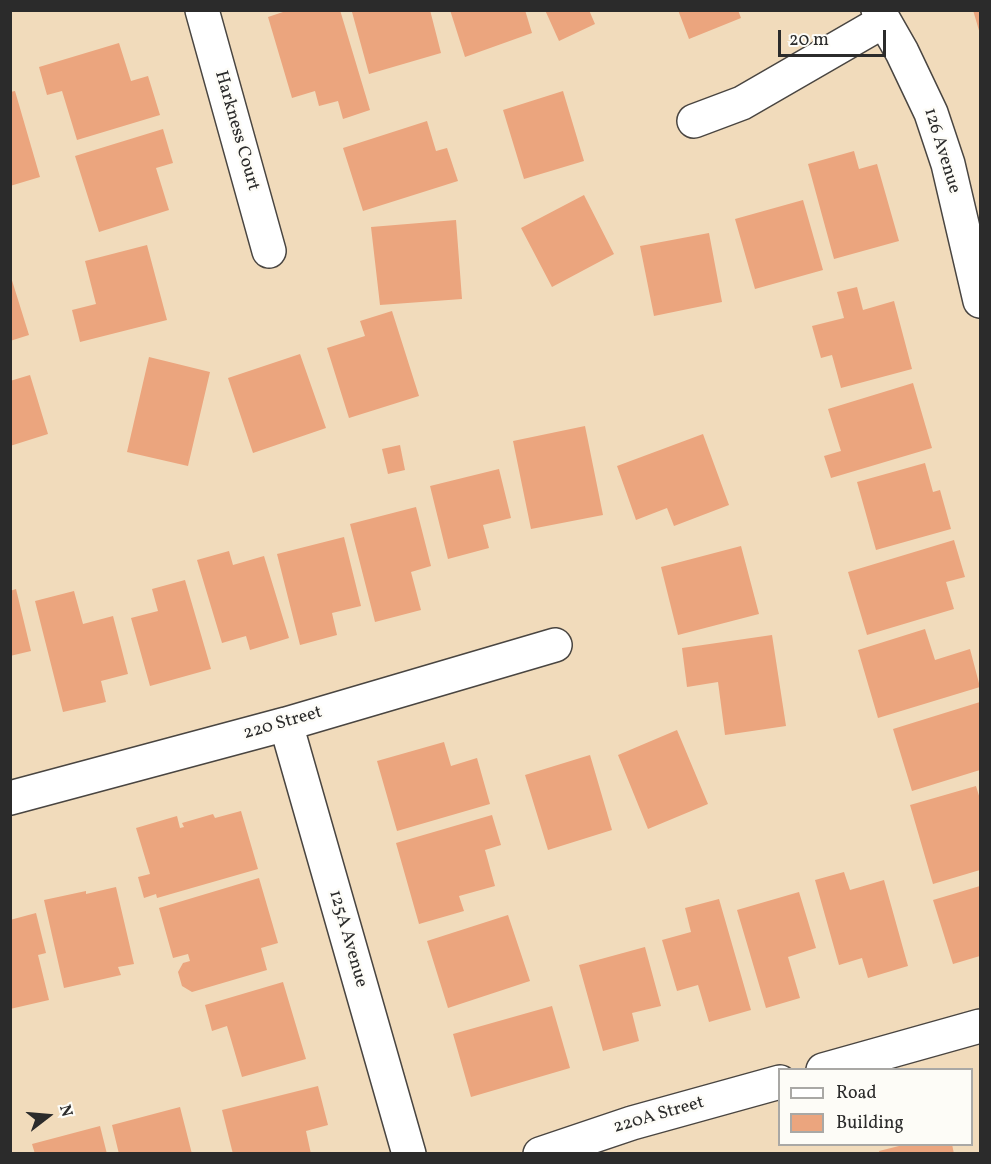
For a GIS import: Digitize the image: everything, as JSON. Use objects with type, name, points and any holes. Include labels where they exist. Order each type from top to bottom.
[{"type":"street","name":"Harkness Court","points":[[202,10],[269,251]]},
{"type":"street","points":[[694,121],[742,103],[881,16]]},
{"type":"street","name":"126 Avenue","points":[[881,16],[902,52],[932,113],[948,164],[981,301]]},
{"type":"street","name":"220 Street","points":[[10,798],[286,724],[555,645]]},
{"type":"street","name":"125A Avenue","points":[[286,724],[409,1154]]},
{"type":"street","points":[[830,1068],[981,1026]]},
{"type":"street","name":"220A Street","points":[[540,1154],[632,1122],[778,1083]]},
{"type":"building","points":[[289,10],[340,10],[370,110],[343,119],[338,101],[319,106],[315,91],[292,98],[268,17]]},
{"type":"building","points":[[356,10],[430,10],[441,53],[369,74],[352,12]]},
{"type":"building","points":[[450,10],[525,10],[532,33],[465,57]]},
{"type":"building","points":[[545,10],[589,10],[595,24],[559,41]]},
{"type":"building","points":[[678,10],[738,10],[741,18],[689,39]]},
{"type":"building","points":[[973,10],[980,10],[980,34]]},
{"type":"building","points":[[119,43],[131,81],[148,76],[160,115],[77,140],[62,91],[47,95],[39,67]]},
{"type":"building","points":[[15,91],[40,177],[10,186],[10,92]]},
{"type":"building","points":[[563,91],[584,161],[524,179],[503,110]]},
{"type":"building","points":[[427,121],[436,151],[447,148],[458,181],[363,211],[343,148]]},
{"type":"building","points":[[163,129],[173,163],[156,168],[169,210],[99,232],[75,156]]},
{"type":"building","points":[[854,151],[859,169],[877,164],[899,241],[834,259],[808,164]]},
{"type":"building","points":[[584,195],[614,254],[552,287],[521,228]]},
{"type":"building","points":[[803,200],[823,270],[755,289],[735,219]]},
{"type":"building","points":[[456,220],[462,299],[380,305],[371,227]]},
{"type":"building","points":[[709,233],[722,302],[654,316],[640,246]]},
{"type":"building","points":[[147,245],[167,320],[80,342],[72,310],[96,304],[85,261]]},
{"type":"building","points":[[10,274],[29,335],[10,341]]},
{"type":"building","points":[[857,287],[863,310],[894,301],[912,369],[841,388],[832,355],[821,358],[812,326],[844,318],[837,292]]},
{"type":"building","points":[[392,311],[419,396],[349,418],[327,348],[365,336],[360,321]]},
{"type":"building","points":[[300,354],[326,428],[253,453],[228,378]]},
{"type":"building","points":[[149,357],[210,372],[188,466],[127,452]]},
{"type":"building","points":[[30,375],[48,434],[10,446],[10,381]]},
{"type":"building","points":[[913,383],[932,448],[831,478],[824,456],[841,451],[828,409]]},
{"type":"building","points":[[585,426],[603,515],[531,529],[513,441]]},
{"type":"building","points":[[703,434],[729,505],[674,526],[667,508],[636,520],[617,466]]},
{"type":"building","points":[[400,445],[405,470],[388,474],[382,449]]},
{"type":"building","points":[[925,463],[933,492],[940,490],[951,529],[876,550],[857,482]]},
{"type":"building","points":[[499,469],[511,518],[483,525],[489,548],[448,559],[430,486]]},
{"type":"building","points":[[416,507],[431,566],[411,572],[421,610],[375,622],[350,524]]},
{"type":"building","points":[[344,537],[361,606],[332,613],[337,635],[300,645],[277,554]]},
{"type":"building","points":[[954,540],[965,577],[946,582],[954,609],[867,635],[848,572]]},
{"type":"building","points":[[741,546],[759,614],[678,635],[661,567]]},
{"type":"building","points":[[229,551],[233,565],[264,556],[289,638],[250,650],[246,636],[222,643],[197,560]]},
{"type":"building","points":[[185,580],[211,669],[150,686],[131,618],[158,611],[152,589]]},
{"type":"building","points":[[16,589],[31,651],[10,656],[10,591]]},
{"type":"building","points":[[74,591],[83,624],[113,616],[128,674],[101,681],[106,702],[63,712],[35,601]]},
{"type":"building","points":[[925,629],[935,660],[970,649],[980,687],[878,718],[858,650]]},
{"type":"building","points":[[772,635],[786,726],[725,735],[718,682],[687,687],[682,648]]},
{"type":"building","points":[[980,702],[980,770],[912,791],[893,729]]},
{"type":"building","points":[[677,730],[708,804],[648,829],[618,755]]},
{"type":"building","points":[[444,742],[451,766],[477,758],[490,804],[397,831],[377,761]]},
{"type":"building","points":[[590,755],[612,830],[548,850],[525,775]]},
{"type":"building","points":[[976,786],[980,799],[980,870],[933,884],[910,805]]},
{"type":"building","points":[[241,811],[258,869],[157,898],[156,894],[144,898],[138,877],[150,874],[136,828],[177,816],[180,828],[184,827],[182,823],[213,814],[215,818]]},
{"type":"building","points":[[492,815],[501,845],[485,850],[495,886],[459,896],[464,911],[419,924],[396,843]]},
{"type":"building","points":[[844,872],[850,890],[884,880],[908,966],[868,978],[862,958],[839,965],[815,880]]},
{"type":"building","points":[[259,878],[278,943],[261,948],[267,970],[192,992],[182,986],[178,972],[183,963],[190,961],[188,954],[173,958],[159,908]]},
{"type":"building","points":[[980,886],[980,956],[953,964],[933,900]]},
{"type":"building","points":[[116,887],[134,964],[118,967],[121,975],[64,988],[44,900]]},
{"type":"building","points":[[799,892],[816,948],[788,957],[800,998],[766,1008],[737,910]]},
{"type":"building","points":[[719,899],[751,1010],[709,1022],[698,985],[677,991],[662,940],[691,932],[685,908]]},
{"type":"building","points":[[36,913],[46,953],[38,955],[49,1000],[10,1009],[10,920]]},
{"type":"building","points":[[508,915],[530,981],[448,1008],[427,941]]},
{"type":"building","points":[[645,947],[661,1006],[632,1013],[639,1041],[603,1051],[579,965]]},
{"type":"building","points":[[283,982],[306,1059],[242,1077],[227,1026],[212,1031],[205,1005]]},
{"type":"building","points":[[552,1006],[570,1068],[471,1097],[453,1034]]},
{"type":"building","points":[[318,1086],[328,1125],[306,1131],[311,1154],[233,1154],[222,1110]]},
{"type":"building","points":[[180,1107],[192,1154],[119,1154],[112,1125]]},
{"type":"building","points":[[100,1126],[107,1154],[35,1154],[32,1144]]},
{"type":"building","points":[[899,1146],[952,1146],[954,1154],[880,1154],[879,1151]]}]
